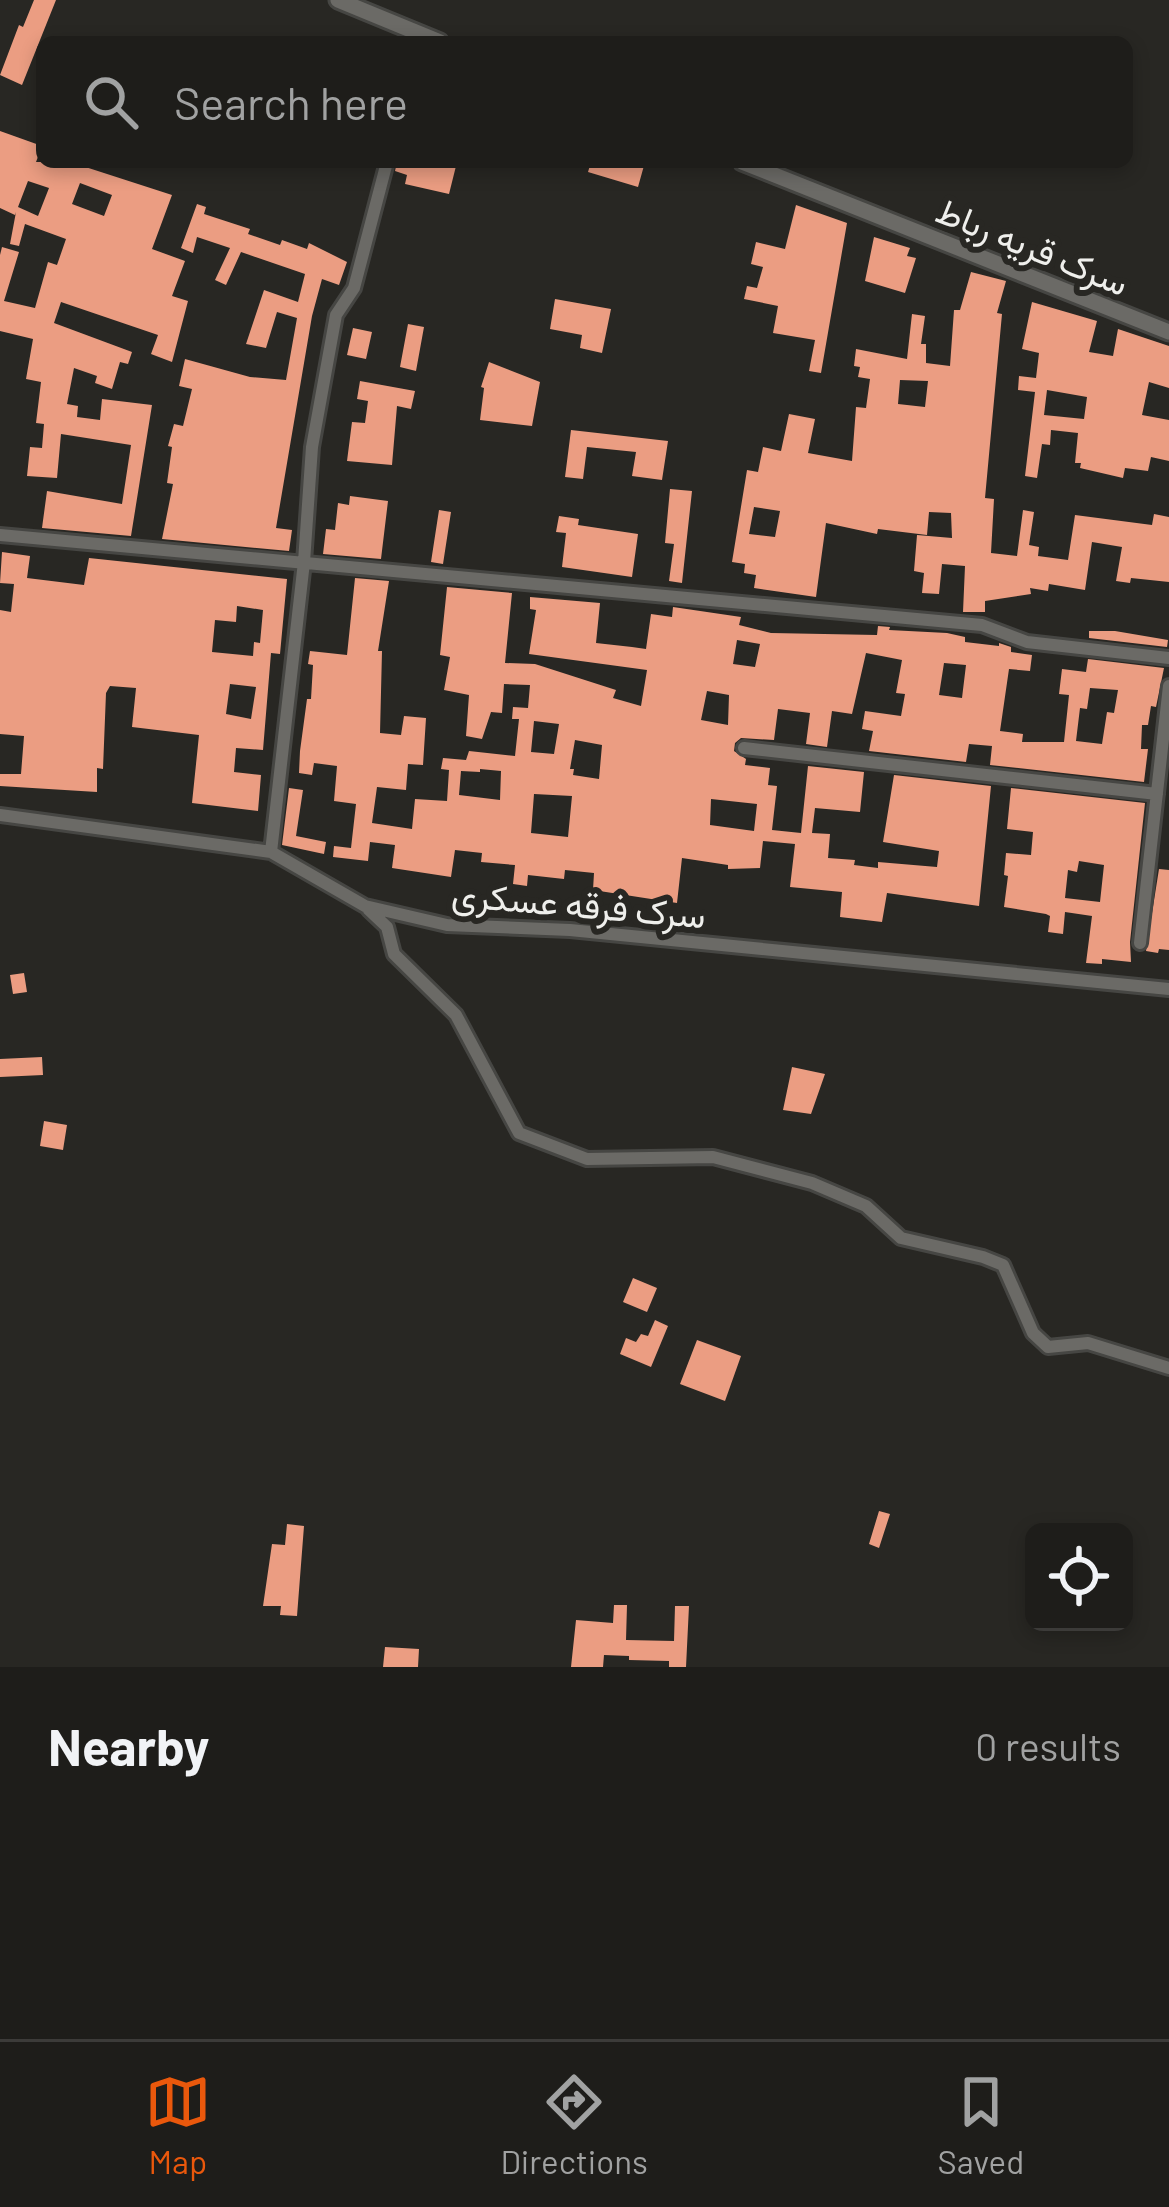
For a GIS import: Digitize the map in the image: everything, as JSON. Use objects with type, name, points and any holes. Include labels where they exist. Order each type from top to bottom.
[{"type":"street","points":[[338,0],[420,36]]},
{"type":"street","points":[[271,852],[304,562],[311,447],[335,315],[354,288],[384,168]]},
{"type":"street","name":"سرک قریه رباط","points":[[757,168],[1169,332]]},
{"type":"street","points":[[0,535],[982,625],[1027,642],[1169,658]]},
{"type":"street","points":[[1140,944],[1169,686]]},
{"type":"street","points":[[744,748],[1157,794]]},
{"type":"street","name":"سرک فرقه عسکری","points":[[0,814],[271,852],[365,906],[447,925],[571,930],[1169,988]]},
{"type":"street","points":[[365,906],[387,927],[394,954],[457,1016],[519,1133],[586,1159],[713,1156],[812,1183],[866,1206],[901,1238],[1003,1265],[1033,1333],[1048,1346],[1088,1343],[1169,1368]]},
{"type":"building","points":[[34,0],[56,0],[42,36],[36,36],[36,50],[22,85],[0,75],[19,25],[23,27]]},
{"type":"building","points":[[0,131],[36,144],[36,168],[89,168],[172,195],[152,249],[185,261],[172,296],[188,301],[172,362],[151,354],[158,335],[61,302],[54,323],[132,352],[128,364],[120,362],[112,389],[95,383],[97,376],[74,368],[67,404],[78,406],[77,417],[100,420],[102,399],[152,405],[131,536],[42,528],[47,491],[122,504],[131,445],[61,434],[57,478],[27,476],[30,447],[42,448],[44,424],[36,423],[41,382],[26,379],[33,339],[0,331],[0,255],[2,247],[19,252],[4,301],[35,308],[48,262],[57,265],[66,239],[25,224],[19,246],[10,244],[15,215],[0,208]],"holes":[[[28,181],[49,188],[38,216],[18,207]],[[80,183],[112,195],[104,216],[72,204]]]},
{"type":"building","points":[[456,168],[449,194],[405,184],[407,175],[395,171]]},
{"type":"building","points":[[589,168],[643,168],[638,187],[588,172]]},
{"type":"building","points":[[197,204],[206,207],[204,214],[250,229],[248,234],[307,249],[309,243],[347,262],[339,285],[322,279],[312,316],[276,528],[292,530],[289,551],[162,539],[173,484],[167,483],[172,447],[168,446],[174,424],[183,426],[192,389],[179,386],[185,359],[250,377],[286,380],[297,318],[277,312],[266,348],[246,344],[264,290],[298,302],[305,274],[241,252],[226,285],[215,280],[230,248],[197,237],[193,253],[181,248]]},
{"type":"building","points":[[796,205],[847,223],[821,373],[809,371],[815,340],[773,333],[778,306],[744,299],[747,286],[757,288],[763,267],[751,264],[756,242],[785,249]]},
{"type":"building","points":[[874,237],[910,248],[907,256],[916,258],[905,293],[865,281]]},
{"type":"building","points":[[971,272],[1006,281],[997,313],[1002,314],[985,498],[994,499],[991,553],[1017,556],[1023,510],[1034,512],[1029,545],[1039,547],[1038,556],[1068,560],[1075,515],[1152,525],[1154,514],[1169,517],[1169,582],[1116,581],[1122,547],[1092,542],[1085,590],[1049,584],[1048,591],[1030,588],[1031,594],[985,601],[985,612],[963,612],[965,566],[942,564],[939,594],[922,593],[924,573],[914,571],[917,535],[952,538],[951,513],[929,512],[927,535],[878,529],[877,534],[826,523],[816,597],[754,588],[756,575],[744,573],[745,564],[732,562],[747,470],[758,472],[763,447],[781,451],[789,414],[815,419],[808,453],[852,461],[856,407],[866,408],[870,379],[858,377],[856,349],[907,359],[912,314],[925,316],[921,344],[926,344],[926,363],[950,366],[954,310],[960,310]],"holes":[[[900,380],[928,381],[925,407],[898,404]],[[754,507],[780,511],[775,537],[749,534]]]},
{"type":"building","points":[[555,299],[611,309],[602,353],[580,348],[582,335],[550,329]]},
{"type":"building","points":[[1032,302],[1097,321],[1089,352],[1113,356],[1118,329],[1169,346],[1169,388],[1149,382],[1142,415],[1169,420],[1169,461],[1151,457],[1148,471],[1125,468],[1123,478],[1080,468],[1081,463],[1075,463],[1078,433],[1051,430],[1050,445],[1042,444],[1037,478],[1025,476],[1035,392],[1018,390],[1019,376],[1036,378],[1039,353],[1022,349]],"holes":[[[1047,390],[1087,397],[1084,419],[1044,415]]]},
{"type":"building","points":[[408,324],[424,327],[416,371],[400,367]]},
{"type":"building","points":[[353,328],[372,332],[366,359],[347,355]]},
{"type":"building","points":[[489,362],[540,382],[532,426],[480,420],[481,387]]},
{"type":"building","points":[[360,381],[415,391],[411,409],[397,406],[392,465],[347,461],[352,422],[365,423],[368,401],[357,399]]},
{"type":"building","points":[[571,430],[668,441],[662,480],[632,476],[636,452],[587,447],[583,479],[565,477]]},
{"type":"building","points":[[670,489],[692,491],[682,583],[669,581],[674,544],[665,543]]},
{"type":"building","points":[[350,496],[388,501],[381,559],[323,554],[326,529],[335,530],[338,503],[349,505]]},
{"type":"building","points":[[439,510],[451,512],[443,564],[431,562]]},
{"type":"building","points":[[559,516],[579,519],[578,525],[638,534],[632,577],[562,567],[566,533],[556,532]]},
{"type":"building","points":[[2,552],[30,556],[27,578],[84,585],[89,558],[287,579],[280,654],[271,653],[263,750],[236,748],[234,772],[261,775],[258,811],[192,803],[199,735],[132,727],[136,688],[110,686],[106,693],[103,769],[97,768],[97,792],[0,786],[0,774],[21,774],[24,736],[0,734],[0,610],[11,612],[14,584],[0,583]],"holes":[[[237,606],[263,610],[260,643],[254,642],[253,656],[212,652],[215,620],[236,622]],[[230,684],[256,687],[251,719],[226,714]]]},
{"type":"building","points":[[355,578],[389,581],[378,651],[382,651],[380,733],[401,735],[404,716],[426,718],[423,765],[408,764],[406,790],[377,787],[372,823],[412,829],[415,799],[447,801],[449,770],[441,769],[443,758],[466,760],[469,751],[515,756],[519,719],[512,719],[513,707],[528,708],[530,685],[504,684],[502,713],[491,712],[482,739],[466,736],[469,695],[444,690],[450,657],[440,655],[447,587],[512,593],[505,663],[535,664],[616,690],[613,698],[641,706],[647,670],[529,654],[536,610],[530,609],[530,597],[600,603],[596,643],[646,649],[651,614],[672,617],[673,607],[741,617],[739,625],[771,633],[877,635],[878,626],[947,633],[965,637],[965,642],[999,643],[1011,647],[1011,652],[1032,655],[1030,671],[1009,669],[1000,731],[1023,734],[1022,742],[1064,742],[1069,695],[1059,694],[1062,669],[1086,672],[1088,659],[1164,668],[1156,707],[1151,706],[1148,725],[1142,725],[1141,749],[1148,749],[1144,782],[990,765],[992,746],[969,744],[966,762],[869,751],[873,731],[862,729],[865,711],[901,716],[905,694],[896,693],[902,660],[866,653],[852,714],[832,711],[827,747],[806,744],[810,713],[778,709],[774,740],[741,738],[735,743],[734,751],[746,759],[745,765],[770,768],[768,785],[777,786],[772,830],[801,833],[808,766],[864,772],[860,812],[815,808],[812,833],[830,834],[828,858],[855,860],[854,865],[937,867],[939,851],[883,842],[894,775],[991,786],[979,906],[887,893],[882,922],[840,917],[842,892],[790,887],[795,844],[763,841],[760,868],[728,869],[728,865],[682,858],[677,903],[593,890],[594,873],[565,870],[564,879],[528,875],[527,886],[513,884],[515,865],[481,862],[482,853],[455,850],[451,877],[392,868],[395,845],[370,842],[368,861],[333,857],[334,846],[351,848],[356,804],[334,801],[337,766],[314,763],[312,775],[299,773],[300,751],[307,699],[311,699],[310,651],[347,655]],"holes":[[[737,640],[760,644],[755,667],[733,664]],[[944,663],[966,665],[962,698],[939,695]],[[1090,688],[1118,690],[1114,713],[1107,712],[1102,744],[1076,741],[1080,708],[1087,709]],[[707,691],[729,695],[728,725],[701,720]],[[534,721],[559,724],[554,754],[531,752]],[[575,740],[602,745],[599,779],[573,775],[570,769]],[[461,771],[501,771],[500,800],[459,795]],[[534,794],[572,796],[568,837],[531,833]],[[711,799],[757,804],[754,831],[710,825]]]},
{"type":"building","points":[[1089,631],[1168,640],[1167,647],[1089,638]]},
{"type":"building","points":[[289,788],[303,790],[296,836],[326,842],[324,854],[282,845]]},
{"type":"building","points":[[1011,788],[1145,803],[1131,962],[1102,959],[1102,964],[1086,963],[1092,916],[1065,912],[1063,934],[1048,932],[1050,916],[1046,914],[1004,907],[1006,853],[1031,855],[1033,832],[1007,829]],"holes":[[[1079,861],[1104,865],[1100,902],[1065,898],[1068,870],[1077,872]]]},
{"type":"building","points":[[1159,869],[1169,870],[1169,950],[1158,953],[1146,951]]},
{"type":"building","points":[[24,973],[27,992],[13,994],[10,975]]},
{"type":"building","points":[[42,1057],[43,1075],[0,1077],[0,1059]]},
{"type":"building","points":[[792,1067],[825,1074],[811,1114],[783,1110]]},
{"type":"building","points":[[44,1121],[67,1125],[63,1150],[40,1146]]},
{"type":"building","points":[[633,1278],[657,1288],[647,1312],[623,1302]]},
{"type":"building","points":[[655,1320],[668,1326],[651,1367],[620,1354],[626,1338],[636,1342],[641,1334],[648,1336]]},
{"type":"building","points":[[697,1340],[741,1356],[725,1401],[680,1384]]},
{"type":"building","points":[[879,1511],[890,1514],[879,1548],[869,1544]]},
{"type":"building","points":[[287,1524],[304,1526],[297,1616],[280,1615],[281,1606],[263,1606],[272,1544],[285,1545]]},
{"type":"building","points":[[614,1605],[627,1605],[626,1640],[674,1641],[675,1606],[689,1606],[686,1667],[604,1655],[603,1667],[571,1667],[576,1620],[613,1623]]},
{"type":"building","points":[[385,1647],[419,1649],[418,1667],[383,1667]]}]
